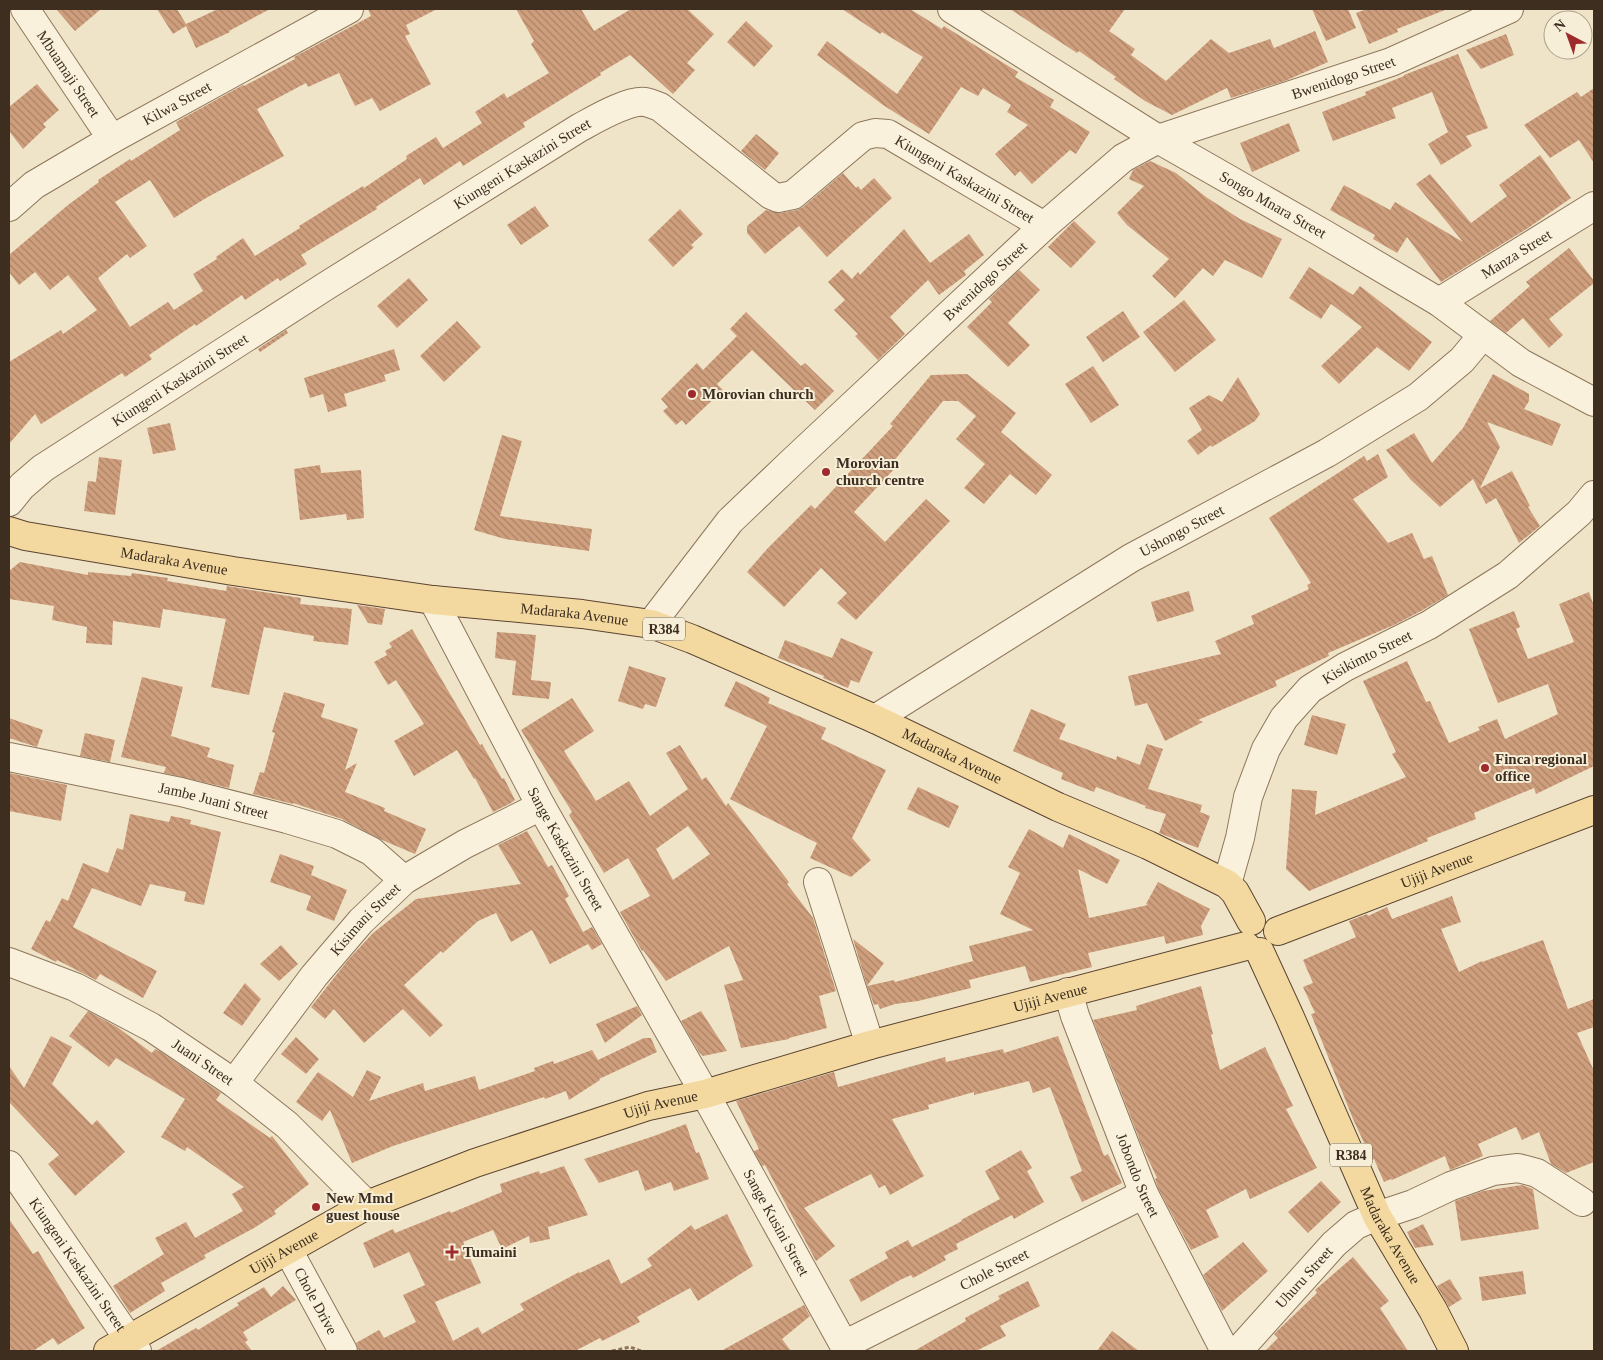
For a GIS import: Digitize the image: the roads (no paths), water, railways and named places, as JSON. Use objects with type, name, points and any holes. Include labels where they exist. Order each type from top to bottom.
[{"type":"main road","name":"Madaraka Avenue","points":[[9,531],[25,536],[233,571],[433,600],[582,614],[651,624],[692,639],[875,719],[1058,807],[1148,844],[1227,884],[1235,892],[1252,940],[1289,1015],[1378,1216],[1433,1310],[1454,1351]]},
{"type":"main road","name":"Ujiji Avenue","points":[[124,1347],[368,1204],[475,1163],[648,1106],[705,1094],[870,1045],[1252,940],[1268,951],[1274,947],[1278,939],[1278,931],[1594,810]]},
{"type":"street","name":"Mbuamaji Street","points":[[25,9],[112,138]]},
{"type":"street","name":"Kilwa Street","points":[[9,207],[34,185],[112,138],[349,9]]},
{"type":"street","name":"Songo Mnara Street","points":[[952,9],[1158,140],[1439,302],[1482,336],[1521,363],[1594,402]]},
{"type":"street","name":"Bwenidogo Street","points":[[651,624],[730,521],[1044,226],[1123,158],[1158,140],[1391,62],[1509,9]]},
{"type":"street","name":"Kiungeni Kaskazini Street","points":[[9,502],[22,486],[43,468],[318,291],[579,128],[611,111],[627,105],[642,101],[660,107],[765,190],[778,198],[793,195],[863,136],[875,133],[888,134],[1044,226]]},
{"type":"street","name":"Manza Street","points":[[1439,302],[1594,206]]},
{"type":"street","name":"Ushongo Street","points":[[875,719],[1131,558],[1327,453],[1418,397],[1462,360],[1482,336]]},
{"type":"street","name":"Kisikimto Street","points":[[1227,884],[1240,838],[1248,797],[1266,749],[1284,718],[1310,689],[1345,668],[1429,625],[1508,575],[1579,513],[1594,495]]},
{"type":"street","name":"Sange Kaskazini Street","points":[[433,600],[540,806],[705,1094]]},
{"type":"street","name":"Jambe Juani Street","points":[[9,757],[181,792],[337,834],[372,851],[404,880]]},
{"type":"street","name":"Kisimani Street","points":[[234,1083],[314,976],[361,921],[404,880],[465,844],[540,806]]},
{"type":"street","points":[[818,882],[870,1045]]},
{"type":"street","name":"Juani Street","points":[[9,962],[76,987],[151,1027],[234,1083],[287,1124],[368,1204]]},
{"type":"street","name":"Jobondo Street","points":[[1068,992],[1075,1016],[1144,1194],[1225,1351]]},
{"type":"street","name":"Sange Kusini Street","points":[[705,1094],[846,1348]]},
{"type":"street","name":"Kiungeni Kaskazini Street","points":[[9,1165],[124,1347]]},
{"type":"street","name":"Uhuru Street","points":[[1238,1351],[1334,1244],[1356,1225],[1493,1171],[1518,1168],[1537,1172],[1582,1202]]},
{"type":"street","name":"Chole Street","points":[[846,1348],[1144,1194]]},
{"type":"street","name":"Chole Drive","points":[[288,1250],[343,1351]]},
{"type":"place","name":"Morovian church","points":[[692,394]]},
{"type":"place","name":"Morovian church centre","points":[[826,472]]},
{"type":"place","name":"Finca regional office","points":[[1485,768]]},
{"type":"place","name":"New Mmd guest house","points":[[316,1207]]},
{"type":"place","name":"Tumaini","points":[[452,1252]]}]
